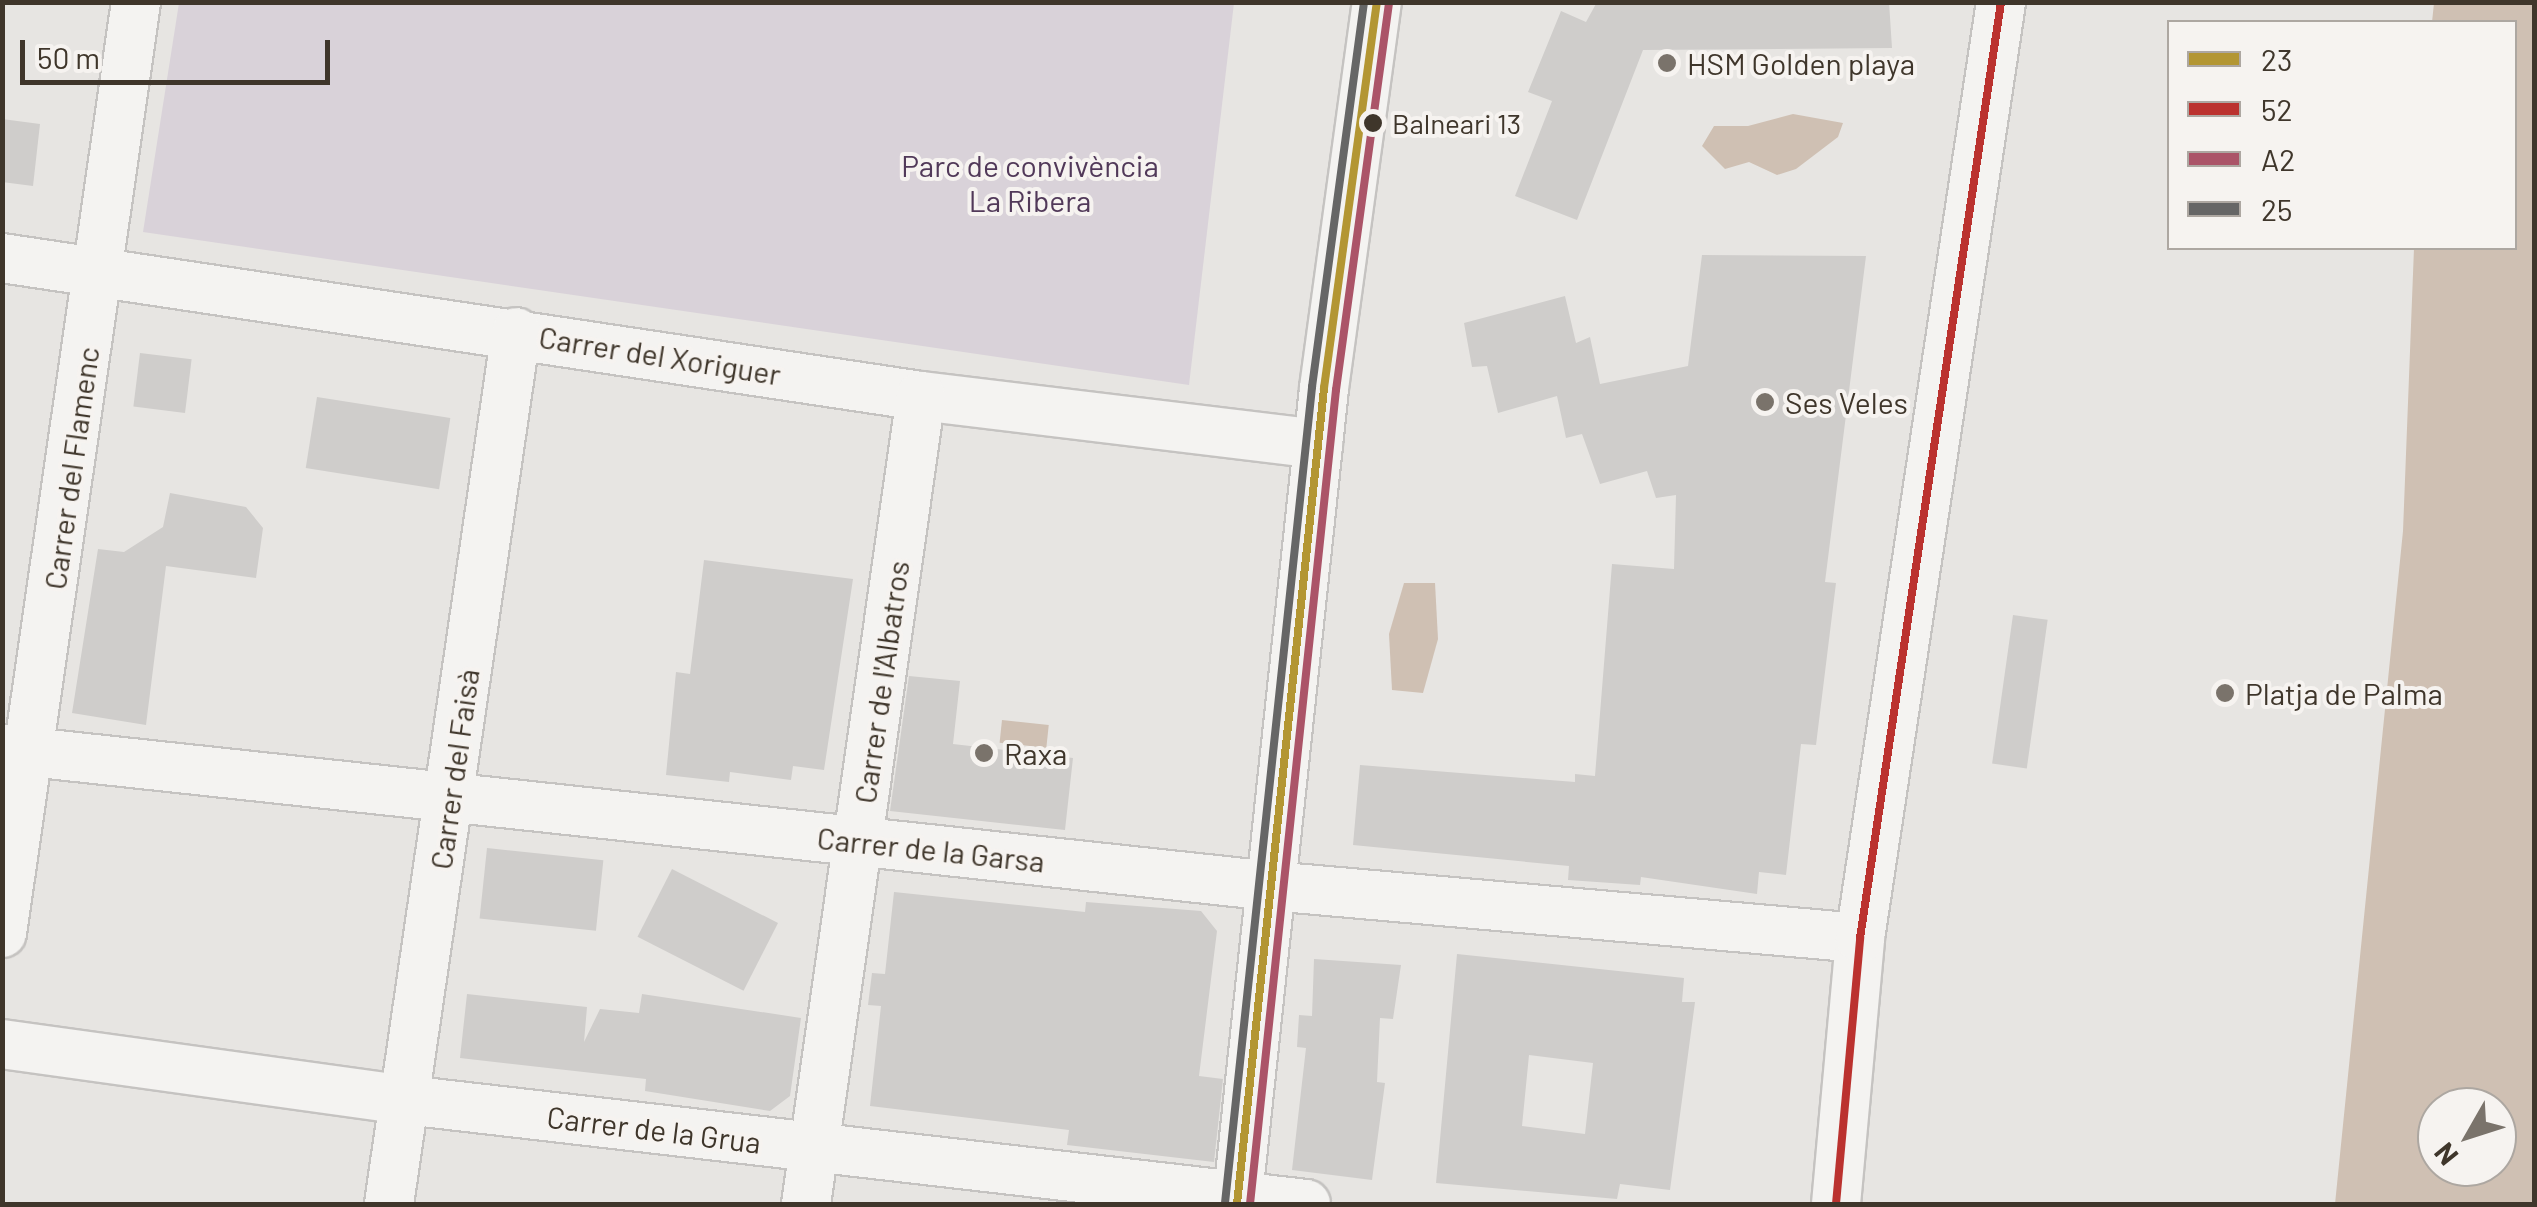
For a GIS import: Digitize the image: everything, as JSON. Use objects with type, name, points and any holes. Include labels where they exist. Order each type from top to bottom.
[{"type":"street","name":"Carrer del Flamenc","points":[[2,933],[18,751],[97,271],[136,2]]},
{"type":"street","points":[[1238,1200],[1318,444],[1377,2]]},
{"type":"street","points":[[1836,1204],[1860,938],[2001,2]]},
{"type":"street","name":"Carrer del Xoriguer","points":[[2,258],[516,332],[921,396],[1318,444]]},
{"type":"street","name":"Carrer del Faisà","points":[[389,1204],[516,332]]},
{"type":"street","name":"Carrer de l'Albatros","points":[[806,1204],[921,396]]},
{"type":"street","name":"Carrer de la Garsa","points":[[18,751],[1272,886],[1860,938]]},
{"type":"street","name":"Carrer de la Grua","points":[[2,1044],[406,1100],[1238,1200],[1306,1204]]},
{"type":"green space","name":"Parc de convivència La Ribera","points":[[179,3],[1234,3],[1189,385],[143,232]]},
{"type":"shaded area","points":[[2434,3],[2534,3],[2534,1204],[2335,1204],[2403,531],[2414,250],[2517,250],[2517,20],[2432,20]]},
{"type":"shaded area","points":[[1793,114],[1843,123],[1838,137],[1796,169],[1777,175],[1749,162],[1725,169],[1702,146],[1714,126],[1748,126]]},
{"type":"shaded area","points":[[1404,583],[1435,583],[1438,639],[1423,693],[1392,690],[1389,634]]},
{"type":"shaded area","points":[[1002,720],[1049,725],[1046,748],[1000,743]]},
{"type":"building","points":[[1597,2],[1889,2],[1892,48],[1643,50],[1577,220],[1515,196],[1552,101],[1528,92],[1561,11],[1586,22]]},
{"type":"building","points":[[2,119],[40,124],[33,186],[2,182]]},
{"type":"building","points":[[1702,255],[1866,256],[1825,582],[1836,583],[1816,745],[1801,744],[1786,875],[1759,872],[1757,894],[1641,877],[1640,885],[1568,880],[1569,866],[1353,845],[1360,765],[1575,782],[1575,774],[1595,776],[1612,564],[1674,569],[1676,495],[1656,498],[1647,471],[1600,484],[1582,434],[1566,438],[1557,396],[1498,413],[1487,366],[1472,367],[1464,323],[1565,296],[1576,343],[1590,337],[1600,384],[1688,366]]},
{"type":"building","points":[[140,353],[192,359],[185,413],[133,407]]},
{"type":"building","points":[[317,397],[450,418],[439,489],[306,468]]},
{"type":"building","points":[[170,493],[246,507],[263,528],[256,578],[166,566],[146,725],[72,713],[98,549],[124,552],[163,527]]},
{"type":"building","points":[[704,560],[853,579],[824,770],[793,766],[791,780],[730,772],[729,782],[666,775],[676,672],[690,674]]},
{"type":"building","points":[[2013,615],[2048,620],[2027,768],[1992,764]]},
{"type":"building","points":[[909,676],[960,681],[953,744],[1073,758],[1065,830],[890,811]]},
{"type":"building","points":[[487,848],[603,860],[596,931],[480,919]]},
{"type":"building","points":[[672,869],[778,923],[744,991],[637,937]]},
{"type":"building","points":[[894,892],[1085,912],[1086,902],[1201,911],[1217,931],[1199,1076],[1223,1079],[1214,1162],[1067,1145],[1069,1130],[870,1106],[881,1006],[868,1005],[872,973],[885,974]]},
{"type":"building","points":[[1457,954],[1684,978],[1682,1002],[1695,1002],[1670,1190],[1620,1184],[1617,1199],[1436,1183]],"holes":[[[1529,1055],[1593,1063],[1585,1134],[1522,1126]]]},
{"type":"building","points":[[1314,959],[1401,965],[1393,1019],[1380,1018],[1377,1082],[1385,1083],[1372,1180],[1292,1170],[1306,1048],[1297,1047],[1299,1015],[1312,1016]]},
{"type":"building","points":[[467,994],[587,1007],[584,1042],[600,1009],[639,1013],[642,994],[801,1018],[790,1096],[770,1111],[645,1091],[646,1079],[460,1058]]},
{"type":"transit line","name":"25","points":[[1225,1203],[1312,387],[1364,2]]},
{"type":"transit line","name":"23","points":[[1237,1204],[1324,388],[1377,2]]},
{"type":"transit line","name":"52","points":[[1836,1204],[1860,938],[2001,2]]},
{"type":"transit line","name":"A2","points":[[1250,1204],[1336,390],[1389,4]]},
{"type":"place","name":"HSM Golden playa","points":[[1667,63]]},
{"type":"place","name":"Balneari 13","points":[[1373,123]]},
{"type":"place","name":"Ses Veles","points":[[1765,402]]},
{"type":"place","name":"Platja de Palma","points":[[2225,693]]},
{"type":"place","name":"Raxa","points":[[984,753]]}]
